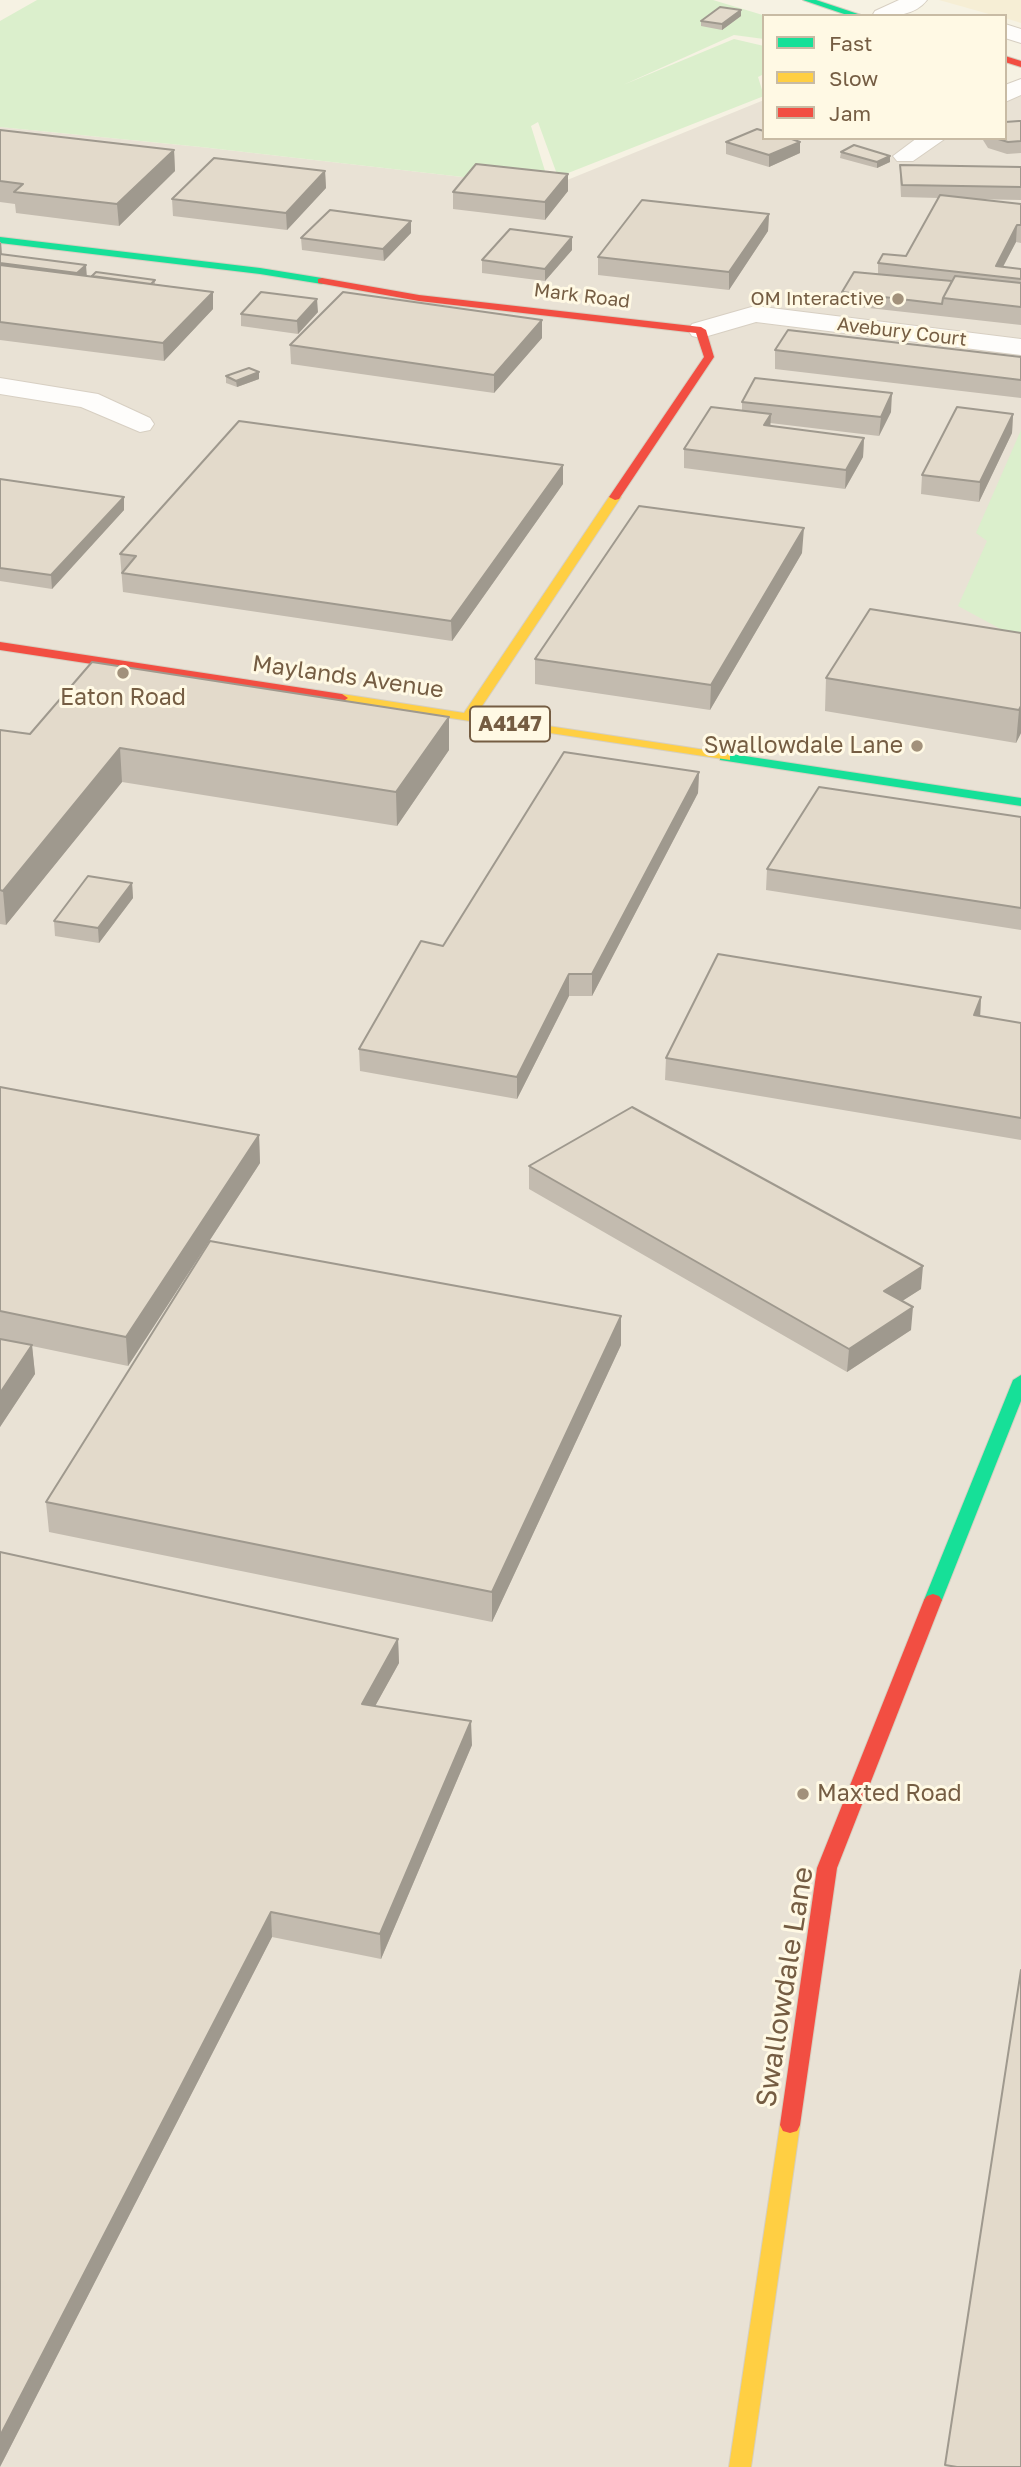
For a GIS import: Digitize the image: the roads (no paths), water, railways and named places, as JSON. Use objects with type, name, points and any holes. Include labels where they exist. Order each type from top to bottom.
[{"type":"street","points":[[807,0],[853,14]]},
{"type":"street","points":[[887,14],[916,0]]},
{"type":"street","points":[[905,156],[931,140]]},
{"type":"street","name":"Mark Road","points":[[0,240],[260,271],[419,298],[701,330]]},
{"type":"street","name":"Avebury Court","points":[[701,330],[755,314],[1021,347]]},
{"type":"street","points":[[467,718],[709,357],[701,330]]},
{"type":"street","points":[[0,386],[88,400],[140,424]]},
{"type":"street","name":"Maylands Avenue","points":[[0,646],[1021,802]]},
{"type":"street","name":"Swallowdale Lane","points":[[740,2467],[827,1868],[1021,1380]]},
{"type":"place","name":"OM Interactive","points":[[898,299]]},
{"type":"place","name":"Eaton Road","points":[[123,673]]},
{"type":"place","name":"Swallowdale Lane","points":[[917,746]]},
{"type":"place","name":"Maxted Road","points":[[803,1794]]}]
